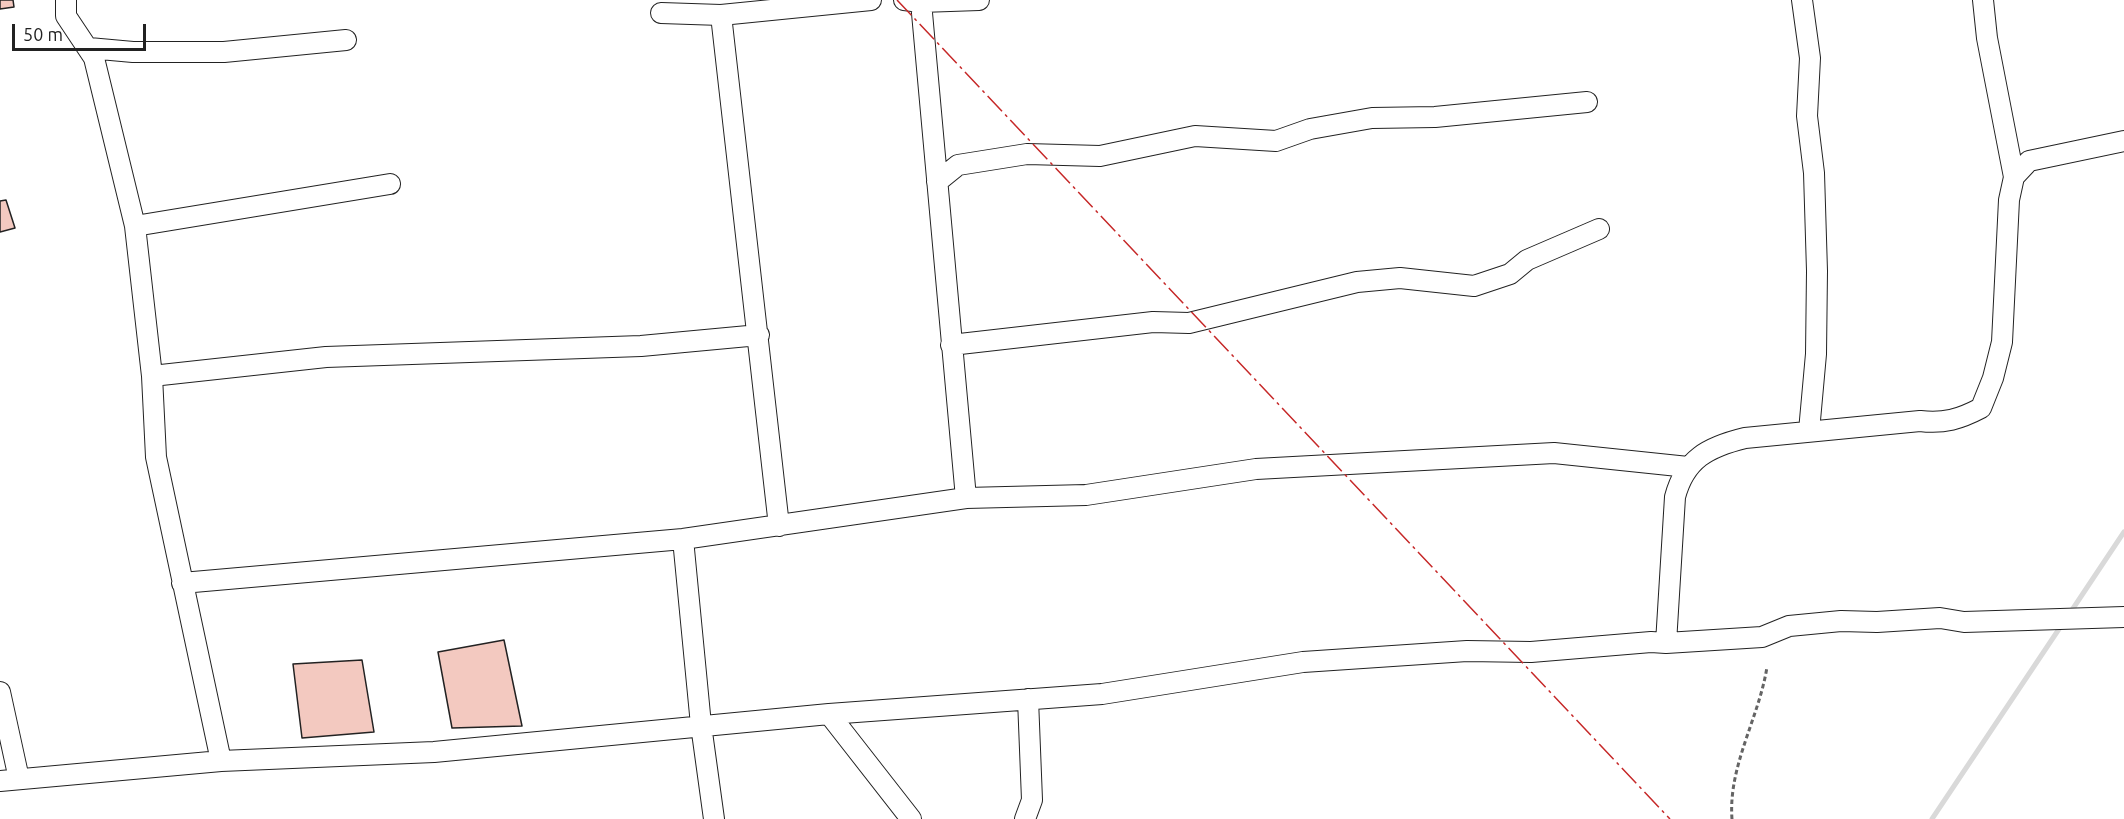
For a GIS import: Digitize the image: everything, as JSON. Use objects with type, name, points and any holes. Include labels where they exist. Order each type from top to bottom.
[{"type":"street","points":[[66,0],[66,16],[94,58],[135,226],[152,376],[156,457],[221,761]]},
{"type":"street","points":[[661,13],[721,15],[871,0]]},
{"type":"street","points":[[966,498],[937,182],[912,1],[979,0]]},
{"type":"street","points":[[1802,0],[1810,58],[1807,116],[1814,173],[1817,271],[1816,354],[1809,431]]},
{"type":"street","points":[[1666,643],[1675,497],[1681,476],[1696,459],[1720,444],[1745,438],[1920,422],[1941,424],[1961,419],[1982,408],[1993,378],[2002,342],[2009,200],[2014,177],[1986,38],[1983,0]]},
{"type":"street","points":[[721,15],[759,335],[778,526]]},
{"type":"street","points":[[89,48],[133,52],[224,52],[346,40]]},
{"type":"street","points":[[937,182],[958,165],[1016,156],[1072,153],[1100,156],[1195,136],[1276,141],[1310,129],[1372,118],[1435,117],[1587,102]]},
{"type":"street","points":[[2014,177],[2029,161],[2124,141]]},
{"type":"street","points":[[135,226],[390,184]]},
{"type":"street","points":[[951,345],[1153,322],[1189,322],[1357,282],[1400,278],[1474,286],[1510,274],[1527,260],[1599,229]]},
{"type":"street","points":[[152,376],[326,357],[641,346],[759,335]]},
{"type":"street","points":[[182,583],[683,538],[966,498],[1086,495],[1267,468],[1554,453],[1688,467]]},
{"type":"street","points":[[683,538],[701,725],[714,819]]},
{"type":"street","points":[[0,692],[10,780],[221,761],[434,752],[701,725],[1102,694],[1303,662],[1467,651],[1531,652],[1651,642],[1762,637],[1789,626],[1841,621],[1940,618],[1964,622],[2124,617]]},
{"type":"street","points":[[1025,819],[1032,800],[1028,699]]},
{"type":"street","points":[[829,714],[911,819]]},
{"type":"path","points":[[1732,819],[1734,778],[1755,718],[1767,667]]},
{"type":"building","points":[[0,0],[13,0],[14,7],[0,9]]},
{"type":"building","points":[[6,200],[15,228],[0,232],[0,201]]},
{"type":"building","points":[[504,640],[522,726],[452,728],[438,652]]},
{"type":"building","points":[[362,660],[374,732],[302,738],[293,664]]},
{"type":"waterway","points":[[2070,613],[2124,532]]},
{"type":"waterway","points":[[1932,819],[2063,623]]},
{"type":"power","points":[[897,0],[1670,819]]}]
